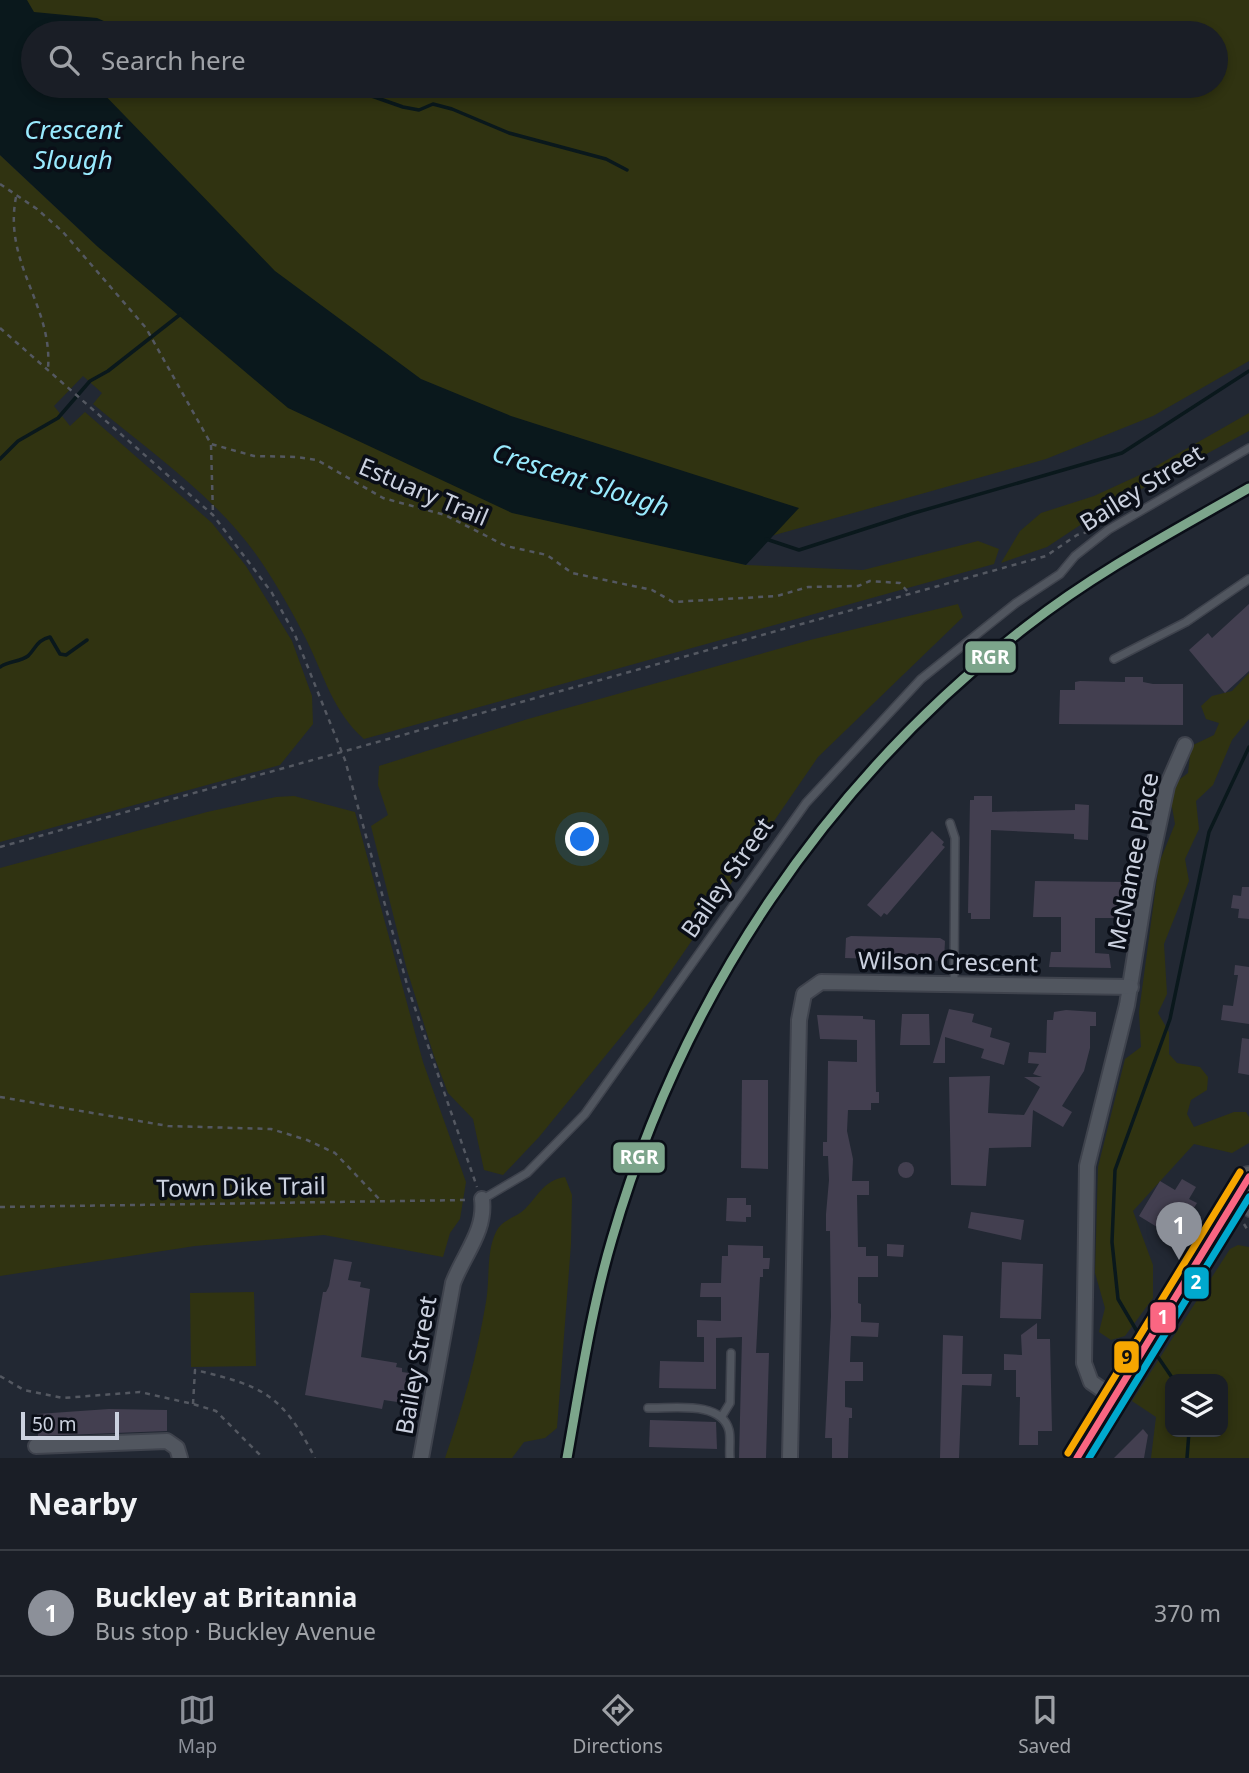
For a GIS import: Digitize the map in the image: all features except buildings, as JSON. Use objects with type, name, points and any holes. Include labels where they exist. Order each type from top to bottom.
[{"type":"street","name":"McNamee Place","points":[[1131,987],[1147,880],[1164,799],[1172,769],[1185,745]]},
{"type":"street","name":"Wilson Crescent","points":[[790,1458],[799,1020],[804,994],[821,982],[1131,987]]},
{"type":"street","points":[[1113,1397],[1091,1382],[1084,1363],[1086,1177],[1089,1154],[1131,987]]},
{"type":"street","points":[[1077,1458],[1113,1397],[1241,1208],[1249,1177]]},
{"type":"street","name":"Bailey Street","points":[[421,1458],[453,1283],[463,1256],[481,1230],[484,1217],[482,1199]]},
{"type":"street","points":[[36,1446],[75,1451],[167,1441],[177,1448],[180,1458]]},
{"type":"lane","name":"Bailey Street","points":[[482,1199],[527,1173],[585,1114],[806,803],[921,679],[1016,603],[1060,574],[1075,556],[1128,516],[1249,449]]},
{"type":"lane","points":[[1114,659],[1186,622],[1249,579]]},
{"type":"lane","points":[[950,822],[955,838],[954,984]]},
{"type":"lane","points":[[722,1416],[730,1403],[731,1353]]},
{"type":"lane","points":[[648,1408],[709,1410],[722,1416],[729,1430],[730,1458]]},
{"type":"path","points":[[0,184],[37,209],[63,232],[146,328],[199,428],[211,444],[213,515]]},
{"type":"path","points":[[16,197],[13,215],[14,244],[48,336],[48,371]]},
{"type":"path","points":[[0,337],[2,329],[213,515],[272,593],[313,674],[341,752],[358,803],[408,988],[482,1199]]},
{"type":"path","name":"Estuary Trail","points":[[211,444],[254,456],[317,460],[383,498],[445,515],[506,546],[547,555],[572,573],[653,590],[673,601],[777,596],[808,587],[858,586],[870,581],[900,583],[908,592]]},
{"type":"path","points":[[0,847],[908,592],[1046,556],[1089,530],[1100,536]]},
{"type":"path","points":[[0,1097],[167,1126],[271,1129],[335,1153],[381,1201]]},
{"type":"path","name":"Town Dike Trail","points":[[0,1207],[482,1199]]},
{"type":"path","points":[[1244,1224],[1249,1232]]},
{"type":"path","points":[[193,1404],[195,1370],[236,1380],[278,1400],[315,1458]]},
{"type":"path","points":[[0,1376],[24,1390],[63,1398],[140,1392],[216,1411],[263,1458]]},
{"type":"green space","points":[[0,0],[1249,0],[1249,361],[1153,416],[1046,459],[707,554],[746,565],[863,570],[978,541],[999,549],[994,564],[364,739],[344,717],[290,609],[243,537],[204,496],[93,404],[102,393],[83,376],[54,406],[70,426],[85,412],[212,523],[246,566],[292,641],[312,696],[313,724],[280,765],[0,842],[0,155],[98,247],[0,123]]},
{"type":"green space","points":[[1249,413],[1249,431],[1106,508],[1047,547],[1001,563],[1020,531],[1041,513],[1094,496],[1144,473]]},
{"type":"green space","points":[[958,604],[963,617],[818,757],[651,1000],[539,1137],[503,1175],[484,1170],[473,1119],[448,1093],[407,970],[371,826],[388,815],[378,785],[379,766],[528,719],[810,640]]},
{"type":"green space","points":[[1249,673],[1249,719],[1232,740],[1213,785],[1196,801],[1199,829],[1185,859],[1189,881],[1164,944],[1167,994],[1158,1013],[1169,1032],[1169,1054],[1177,1063],[1200,1067],[1208,1077],[1207,1090],[1191,1100],[1187,1114],[1194,1127],[1234,1112],[1246,1112],[1249,1117],[1249,1143],[1232,1153],[1194,1144],[1133,1211],[1153,1265],[1153,1298],[1125,1336],[1111,1340],[1099,1332],[1105,1308],[1095,1273],[1098,1167],[1125,1059],[1141,1047],[1139,1012],[1159,863],[1175,824],[1171,801],[1176,782],[1188,773],[1191,746],[1214,735],[1219,723],[1206,719],[1201,706],[1212,696],[1232,691]]},
{"type":"green space","points":[[294,796],[355,812],[423,1062],[466,1182],[460,1219],[450,1233],[443,1257],[324,1235],[195,1246],[0,1276],[0,868],[207,812],[276,797]]},
{"type":"green space","points":[[565,1177],[572,1195],[571,1244],[557,1428],[545,1438],[524,1442],[512,1458],[445,1458],[464,1400],[478,1342],[487,1293],[491,1248],[496,1232],[502,1224],[525,1209],[552,1181]]},
{"type":"green space","points":[[1238,1245],[1249,1247],[1249,1458],[1151,1458],[1156,1417],[1132,1401],[1230,1249]]},
{"type":"green space","points":[[254,1292],[256,1366],[191,1367],[190,1293]]},
{"type":"water","name":"Crescent Slough","points":[[0,0],[27,0],[34,12],[97,18],[104,21],[21,21],[21,98],[108,98],[275,271],[421,379],[511,416],[799,508],[746,565],[512,513],[288,408],[98,247],[0,155]]},
{"type":"waterway","points":[[377,98],[419,110],[433,104],[452,109],[509,133],[606,159],[627,170]]},
{"type":"waterway","points":[[0,459],[18,441],[58,418],[90,381],[108,371],[182,313]]},
{"type":"waterway","name":"Crescent Slough","points":[[766,539],[799,550],[914,513],[1122,453],[1249,371]]},
{"type":"waterway","points":[[0,667],[28,656],[39,642],[46,638],[50,637],[60,654],[66,655],[87,640]]},
{"type":"waterway","points":[[1138,1333],[1118,1299],[1112,1242],[1115,1170],[1170,1019],[1209,832],[1249,747]]},
{"type":"waterway","points":[[1158,1357],[1170,1374]]},
{"type":"waterway","points":[[1187,1458],[1189,1437]]},
{"type":"transit line","name":"RGR","points":[[567,1458],[598,1293],[612,1239],[642,1149],[679,1062],[722,979],[771,899],[826,824],[887,753],[954,687],[1053,606],[1136,553],[1249,488]]},
{"type":"transit line","name":"9","points":[[1068,1453],[1240,1172]]},
{"type":"transit line","name":"1","points":[[1077,1458],[1249,1177]]},
{"type":"transit line","name":"2","points":[[1089,1458],[1249,1197]]},
{"type":"place","name":"Buckley at Britannia","points":[[1179,1260]]}]
